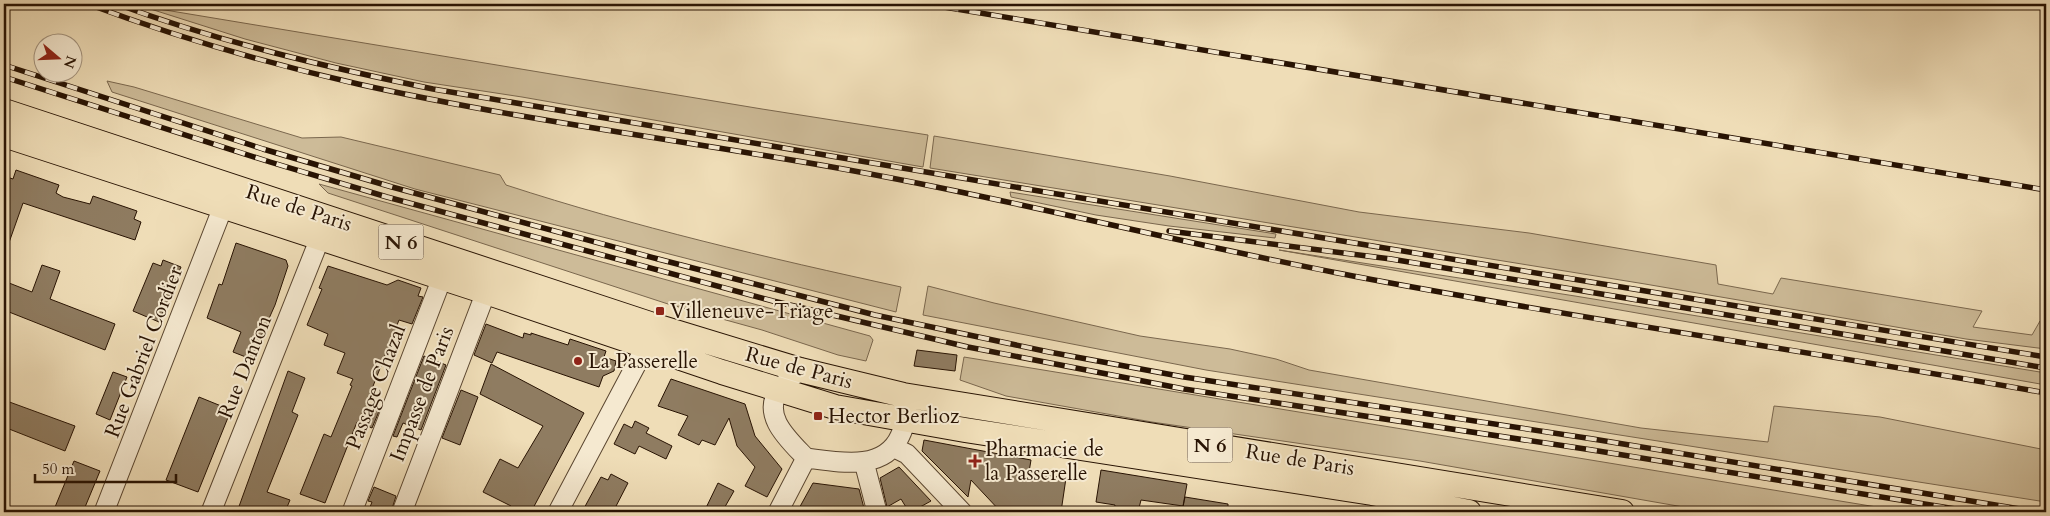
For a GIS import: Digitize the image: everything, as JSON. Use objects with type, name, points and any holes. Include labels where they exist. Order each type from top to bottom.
[{"type":"main road","name":"Rue de Paris","points":[[4,111],[653,325],[800,370],[903,395],[1622,512]]},
{"type":"main road","name":"Rue de Paris","points":[[4,135],[835,407],[1372,494],[1470,512]]},
{"type":"street","name":"Rue Gabriel Cordier","points":[[104,512],[223,207]]},
{"type":"street","name":"Rue Danton","points":[[211,512],[320,238]]},
{"type":"street","name":"Passage Chazal","points":[[352,512],[442,278]]},
{"type":"street","name":"Impasse de Paris","points":[[402,512],[486,292]]},
{"type":"street","points":[[558,512],[646,346]]},
{"type":"street","points":[[800,370],[779,390],[772,406],[779,427],[806,458],[847,464],[864,462],[895,448],[908,420],[903,395]]},
{"type":"street","points":[[895,448],[907,454],[962,512]]},
{"type":"street","points":[[778,512],[806,458]]},
{"type":"street","points":[[864,462],[877,512]]},
{"type":"shaded area","points":[[141,6],[928,135],[923,167],[522,97],[424,82],[336,63],[245,39]]},
{"type":"shaded area","points":[[107,81],[134,87],[302,138],[341,137],[500,175],[506,185],[603,215],[752,253],[901,287],[896,312],[415,189],[112,92]]},
{"type":"shaded area","points":[[934,136],[1170,176],[1359,212],[1529,233],[1716,265],[1718,284],[1773,294],[1781,278],[1982,311],[1973,327],[2032,335],[2040,321],[2046,321],[2046,349],[1966,339],[1645,284],[930,168]]},
{"type":"shaded area","points":[[319,184],[870,336],[873,340],[866,361],[838,355],[762,330],[668,304],[328,193]]},
{"type":"shaded area","points":[[1010,192],[1276,234],[1275,238],[1169,226],[1096,215],[1011,197]]},
{"type":"shaded area","points":[[1279,250],[2046,373],[2046,385]]},
{"type":"shaded area","points":[[928,286],[1140,336],[1230,349],[1276,359],[1309,370],[1641,428],[1768,442],[1774,406],[1880,417],[2046,450],[2046,502],[1206,370],[923,315]]},
{"type":"shaded area","points":[[964,357],[1907,512],[1712,512],[1420,461],[1152,422],[1006,396],[960,380]]},
{"type":"building","points":[[16,170],[59,185],[56,193],[63,197],[90,204],[93,196],[137,211],[134,219],[141,222],[135,240],[23,203],[6,251],[4,251],[4,176],[13,179]]},
{"type":"building","points":[[236,243],[286,260],[288,266],[275,305],[251,359],[233,352],[241,332],[207,318],[219,284],[222,285]]},
{"type":"building","points":[[163,260],[181,267],[159,322],[133,311],[153,263],[161,266]]},
{"type":"building","points":[[42,265],[60,271],[50,299],[115,324],[105,350],[4,310],[4,281],[32,292]]},
{"type":"building","points":[[328,266],[387,285],[398,280],[421,288],[418,296],[423,297],[412,324],[399,320],[366,404],[380,409],[372,428],[357,422],[325,503],[300,494],[324,434],[331,437],[352,386],[350,385],[353,379],[337,373],[345,353],[324,345],[328,334],[307,325],[322,289],[319,288]]},
{"type":"building","points":[[486,324],[523,338],[524,333],[531,335],[531,333],[568,345],[570,339],[606,351],[604,357],[616,361],[614,371],[603,376],[599,387],[497,352],[492,363],[474,355]]},
{"type":"building","points":[[917,350],[957,355],[955,371],[914,366]]},
{"type":"building","points":[[424,356],[446,365],[421,430],[403,423],[397,437],[393,436]]},
{"type":"building","points":[[491,364],[584,413],[531,512],[508,512],[511,506],[483,492],[500,459],[518,468],[543,426],[480,394]]},
{"type":"building","points":[[288,371],[305,378],[292,412],[298,415],[267,492],[290,500],[285,512],[237,512]]},
{"type":"building","points":[[113,372],[127,377],[110,420],[96,414]]},
{"type":"building","points":[[671,379],[745,404],[755,436],[782,469],[767,497],[745,486],[755,467],[737,446],[729,418],[715,445],[702,440],[699,445],[678,435],[688,416],[658,406]]},
{"type":"building","points":[[461,390],[478,397],[460,445],[442,438]]},
{"type":"building","points":[[199,397],[231,410],[198,492],[166,480]]},
{"type":"building","points":[[4,400],[75,426],[65,451],[4,427]]},
{"type":"building","points":[[635,421],[649,428],[646,433],[672,446],[666,459],[639,446],[635,454],[614,444],[624,424],[632,428]]},
{"type":"building","points":[[924,440],[1031,460],[1029,472],[1066,478],[1061,512],[1001,512],[971,480],[968,497],[922,451]]},
{"type":"building","points":[[74,461],[100,471],[83,512],[53,512]]},
{"type":"building","points":[[899,467],[931,501],[911,512],[909,512],[901,499],[887,507],[880,478]]},
{"type":"building","points":[[1101,470],[1187,484],[1183,506],[1141,500],[1138,512],[1114,512],[1115,505],[1096,502]]},
{"type":"building","points":[[611,474],[628,483],[613,512],[582,512],[601,477],[608,480]]},
{"type":"building","points":[[718,483],[734,491],[722,512],[704,512]]},
{"type":"building","points":[[813,483],[859,489],[865,512],[797,512]]},
{"type":"building","points":[[374,487],[396,496],[391,512],[368,512],[372,502],[368,501]]},
{"type":"building","points":[[1185,497],[1228,504],[1228,512],[1182,512]]},
{"type":"railway","points":[[88,4],[188,38],[255,58],[358,84],[476,108],[897,179],[1288,263],[1439,292],[2046,393]]},
{"type":"railway","points":[[117,4],[155,18],[234,42],[353,72],[433,89],[2046,357]]},
{"type":"railway","points":[[926,4],[2046,190]]},
{"type":"railway","points":[[4,65],[263,149],[392,187],[875,315],[1049,352],[1184,377],[1593,439],[2038,512]]},
{"type":"railway","points":[[4,77],[270,162],[387,197],[773,301],[968,347],[1184,389],[1592,450],[1974,512]]},
{"type":"railway","points":[[1169,231],[1391,259],[2046,368]]},
{"type":"place","name":"Villeneuve-Triage","points":[[660,311]]},
{"type":"place","name":"La Passerelle","points":[[578,361]]},
{"type":"place","name":"Hector Berlioz","points":[[818,416]]},
{"type":"place","name":"Pharmacie de la Passerelle","points":[[975,461]]}]
